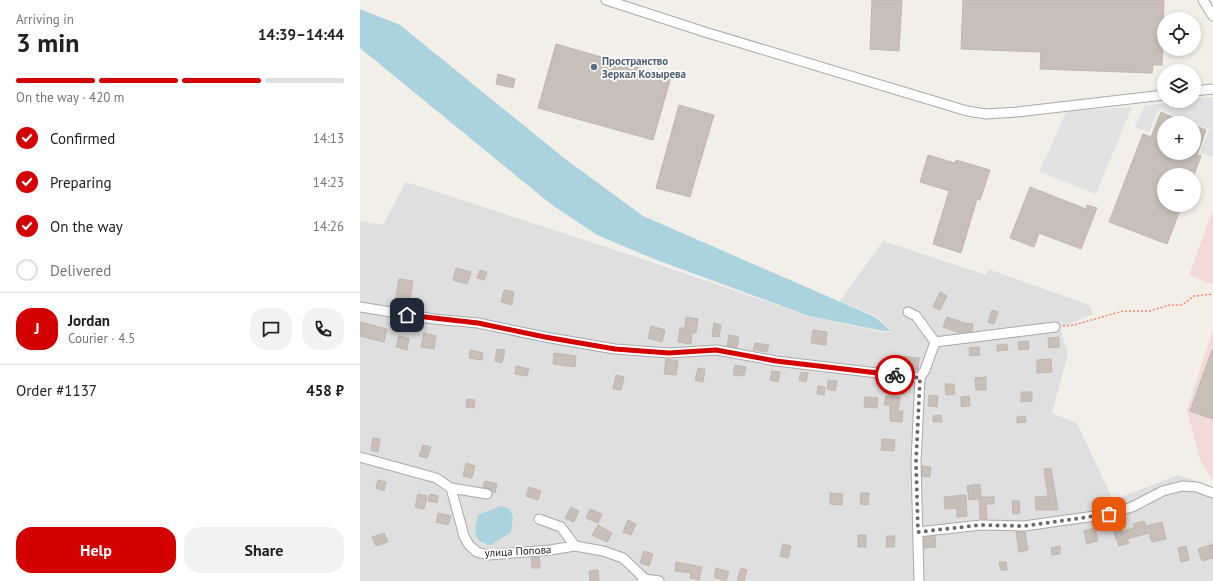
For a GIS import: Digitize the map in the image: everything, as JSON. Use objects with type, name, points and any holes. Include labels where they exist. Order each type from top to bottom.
[{"type":"street","points":[[606,0],[708,33],[967,111],[986,114],[1018,112],[1157,96]]},
{"type":"street","points":[[1203,0],[1213,16]]},
{"type":"street","points":[[1201,90],[1213,89]]},
{"type":"street","points":[[360,307],[434,319],[478,323],[545,337],[615,349],[669,353],[716,350],[776,361],[920,378]]},
{"type":"street","points":[[908,312],[916,316],[934,342]]},
{"type":"street","points":[[934,342],[1055,327]]},
{"type":"street","points":[[919,581],[916,462],[920,378],[925,370],[934,342]]},
{"type":"street","points":[[360,457],[436,478],[451,488],[488,494]]},
{"type":"street","points":[[918,532],[981,525],[1024,526],[1109,514],[1132,507],[1163,491],[1182,486],[1197,487],[1213,493]]},
{"type":"street","name":"улица Попова","points":[[451,488],[464,536],[469,545],[477,552],[488,555],[550,550],[575,546],[603,551],[623,558],[644,580],[659,581]]},
{"type":"street","points":[[539,519],[560,527],[575,546]]},
{"type":"path","points":[[1055,327],[1074,325],[1123,311],[1149,311],[1170,305],[1182,305],[1194,296],[1213,294]]},
{"type":"shaded area","points":[[1213,97],[1213,157],[1201,153],[1209,129],[1201,126],[1201,116],[1176,116],[1158,109],[1149,132],[1135,127],[1145,105],[1157,104],[1157,108],[1201,108],[1201,98]]},
{"type":"shaded area","points":[[1132,107],[1096,194],[1039,172],[1067,111]]},
{"type":"shaded area","points":[[406,182],[640,258],[808,316],[882,332],[892,332],[876,316],[840,301],[883,241],[986,275],[988,269],[1089,305],[1093,314],[1060,328],[1068,354],[1052,413],[1077,423],[1113,500],[1178,475],[1213,487],[1213,581],[360,581],[360,221],[383,225]]},
{"type":"shaded area","points":[[1213,210],[1213,285],[1189,275]]},
{"type":"shaded area","points":[[1213,329],[1213,480],[1200,460],[1187,410]]},
{"type":"water","points":[[360,9],[400,25],[564,158],[643,216],[875,317],[891,331],[883,331],[809,316],[654,259],[597,235],[552,205],[360,48]]},
{"type":"water","points":[[501,506],[510,509],[513,518],[511,532],[491,545],[480,541],[477,538],[475,530],[478,515]]},
{"type":"building","points":[[872,0],[902,0],[899,51],[870,49]]},
{"type":"building","points":[[963,0],[1164,0],[1164,12],[1157,12],[1157,56],[1162,56],[1162,64],[1153,65],[1152,73],[1040,69],[1041,52],[961,49]]},
{"type":"building","points":[[556,44],[671,77],[653,140],[538,108]]},
{"type":"building","points":[[498,74],[515,79],[513,88],[496,84]]},
{"type":"building","points":[[679,105],[714,115],[690,197],[656,188]]},
{"type":"building","points":[[1161,112],[1170,116],[1159,116]]},
{"type":"building","points":[[1157,122],[1157,160],[1200,160],[1197,168],[1157,168],[1157,212],[1179,212],[1167,244],[1109,222],[1143,134],[1151,137]]},
{"type":"building","points":[[1201,128],[1206,130],[1201,144]]},
{"type":"building","points":[[928,155],[955,163],[956,160],[990,170],[980,200],[977,199],[961,253],[933,244],[949,191],[920,182]]},
{"type":"building","points":[[1030,187],[1086,209],[1087,205],[1097,208],[1081,249],[1039,233],[1034,247],[1010,238]]},
{"type":"building","points":[[456,268],[471,272],[467,284],[453,280]]},
{"type":"building","points":[[480,270],[487,272],[484,280],[477,278]]},
{"type":"building","points":[[399,279],[413,281],[409,304],[395,302]]},
{"type":"building","points":[[504,290],[514,292],[512,305],[501,302]]},
{"type":"building","points":[[940,292],[947,296],[940,310],[933,307]]},
{"type":"building","points":[[992,310],[998,312],[994,324],[988,322]]},
{"type":"building","points":[[686,317],[698,319],[696,333],[692,333],[691,344],[678,342],[680,328],[685,328]]},
{"type":"building","points":[[947,317],[964,323],[973,324],[972,331],[960,333],[943,327]]},
{"type":"building","points":[[360,322],[387,329],[384,342],[360,336]]},
{"type":"building","points":[[714,323],[721,325],[719,337],[712,336]]},
{"type":"building","points":[[651,326],[665,330],[662,342],[648,338]]},
{"type":"building","points":[[813,330],[827,332],[826,345],[811,343]]},
{"type":"building","points":[[424,333],[436,336],[434,349],[421,347]]},
{"type":"building","points":[[729,335],[739,337],[737,348],[727,346]]},
{"type":"building","points":[[399,336],[409,339],[407,350],[396,347]]},
{"type":"building","points":[[1059,337],[1059,347],[1049,348],[1048,338]]},
{"type":"building","points":[[1028,341],[1029,349],[1019,350],[1018,342]]},
{"type":"building","points":[[755,343],[769,345],[767,352],[753,350]]},
{"type":"building","points":[[1007,344],[1008,350],[997,351],[997,345]]},
{"type":"building","points":[[979,347],[980,355],[970,356],[969,348]]},
{"type":"building","points":[[497,349],[505,350],[502,363],[495,361]]},
{"type":"building","points":[[470,350],[483,353],[482,360],[469,358]]},
{"type":"building","points":[[1213,350],[1213,419],[1190,411]]},
{"type":"building","points":[[554,353],[576,356],[575,367],[553,364]]},
{"type":"building","points":[[900,356],[919,358],[918,370],[899,369]]},
{"type":"building","points":[[666,359],[678,361],[676,375],[664,374]]},
{"type":"building","points":[[1051,359],[1052,372],[1037,373],[1037,360]]},
{"type":"building","points":[[735,365],[746,367],[744,376],[733,375]]},
{"type":"building","points":[[516,366],[529,369],[527,376],[515,374]]},
{"type":"building","points":[[698,368],[705,369],[703,382],[695,380]]},
{"type":"building","points":[[772,371],[780,372],[778,382],[770,380]]},
{"type":"building","points":[[801,372],[808,373],[806,382],[799,380]]},
{"type":"building","points":[[616,375],[624,377],[621,390],[613,389]]},
{"type":"building","points":[[986,377],[986,390],[976,390],[975,378]]},
{"type":"building","points":[[828,380],[837,381],[835,391],[827,389]]},
{"type":"building","points":[[945,384],[954,384],[955,394],[946,395]]},
{"type":"building","points":[[818,386],[825,387],[824,395],[817,394]]},
{"type":"building","points":[[1021,392],[1032,392],[1032,401],[1021,402]]},
{"type":"building","points":[[929,395],[938,396],[937,407],[928,406]]},
{"type":"building","points":[[886,396],[900,397],[898,411],[903,411],[902,422],[890,421],[890,405],[884,405]]},
{"type":"building","points":[[969,396],[970,406],[961,407],[961,397]]},
{"type":"building","points":[[865,397],[878,398],[877,408],[864,407]]},
{"type":"building","points":[[467,399],[475,400],[474,408],[466,407]]},
{"type":"building","points":[[941,415],[942,422],[933,422],[933,416]]},
{"type":"building","points":[[1025,416],[1026,422],[1017,423],[1017,417]]},
{"type":"building","points":[[373,438],[380,439],[378,452],[371,450]]},
{"type":"building","points":[[882,439],[895,440],[894,451],[881,450]]},
{"type":"building","points":[[423,445],[431,447],[427,458],[419,456]]},
{"type":"building","points":[[466,463],[475,466],[472,478],[463,476]]},
{"type":"building","points":[[922,466],[931,467],[930,477],[922,476]]},
{"type":"building","points":[[1051,468],[1058,510],[1036,510],[1035,497],[1048,496],[1044,469]]},
{"type":"building","points":[[378,480],[386,482],[384,491],[376,488]]},
{"type":"building","points":[[485,481],[497,484],[495,493],[490,489],[483,487]]},
{"type":"building","points":[[980,484],[981,497],[994,497],[994,504],[986,504],[987,519],[980,519],[979,499],[969,500],[967,486]]},
{"type":"building","points":[[529,487],[541,491],[538,500],[526,496]]},
{"type":"building","points":[[830,493],[843,494],[842,505],[830,504]]},
{"type":"building","points":[[861,493],[869,493],[868,505],[860,504]]},
{"type":"building","points":[[418,494],[427,496],[424,509],[415,507]]},
{"type":"building","points":[[430,494],[438,496],[437,503],[428,501]]},
{"type":"building","points":[[966,495],[967,516],[957,517],[957,508],[945,509],[944,497]]},
{"type":"building","points":[[1012,501],[1019,501],[1020,513],[1013,514]]},
{"type":"building","points":[[571,507],[579,511],[574,522],[565,518]]},
{"type":"building","points":[[590,509],[602,514],[598,523],[586,518]]},
{"type":"building","points":[[438,513],[451,516],[448,525],[436,522]]},
{"type":"building","points":[[628,520],[636,524],[631,535],[623,532]]},
{"type":"building","points":[[1144,521],[1146,526],[1162,522],[1166,539],[1152,542],[1149,533],[1127,539],[1129,543],[1119,546],[1113,530],[1119,528],[1121,532],[1134,528],[1133,524]]},
{"type":"building","points":[[598,525],[612,533],[607,542],[592,535]]},
{"type":"building","points":[[1095,528],[1098,541],[1087,544],[1084,531]]},
{"type":"building","points":[[1016,532],[1025,532],[1028,550],[1019,552]]},
{"type":"building","points":[[384,533],[388,542],[376,546],[372,537]]},
{"type":"building","points":[[858,535],[866,535],[866,547],[858,547]]},
{"type":"building","points":[[887,536],[895,536],[894,547],[886,547]]},
{"type":"building","points":[[935,536],[936,547],[924,548],[924,537]]},
{"type":"building","points":[[783,544],[791,546],[788,558],[780,556]]},
{"type":"building","points":[[1213,544],[1213,558],[1202,561],[1198,549]]},
{"type":"building","points":[[1060,546],[1060,554],[1052,555],[1051,548]]},
{"type":"building","points":[[1186,546],[1189,560],[1181,562],[1178,548]]},
{"type":"building","points":[[644,551],[653,554],[649,566],[640,563]]},
{"type":"building","points":[[539,557],[540,568],[532,568],[531,558]]},
{"type":"building","points":[[676,562],[702,567],[699,580],[690,578],[691,573],[675,571]]},
{"type":"building","points":[[999,562],[1006,562],[1007,570],[1001,570]]},
{"type":"building","points":[[716,568],[729,572],[726,581],[714,577]]},
{"type":"building","points":[[741,568],[747,570],[744,581],[737,580]]},
{"type":"building","points":[[598,570],[599,581],[590,581],[589,571]]},
{"type":"way so far","points":[[895,375],[920,378],[916,462],[918,532],[981,525],[1024,526],[1109,514]]},
{"type":"place","name":"Пространство Зеркал Козырева","points":[[594,67]]},
{"type":"route","points":[[407,315],[478,323],[545,337],[615,349],[669,353],[716,350],[776,361],[895,375]]}]
